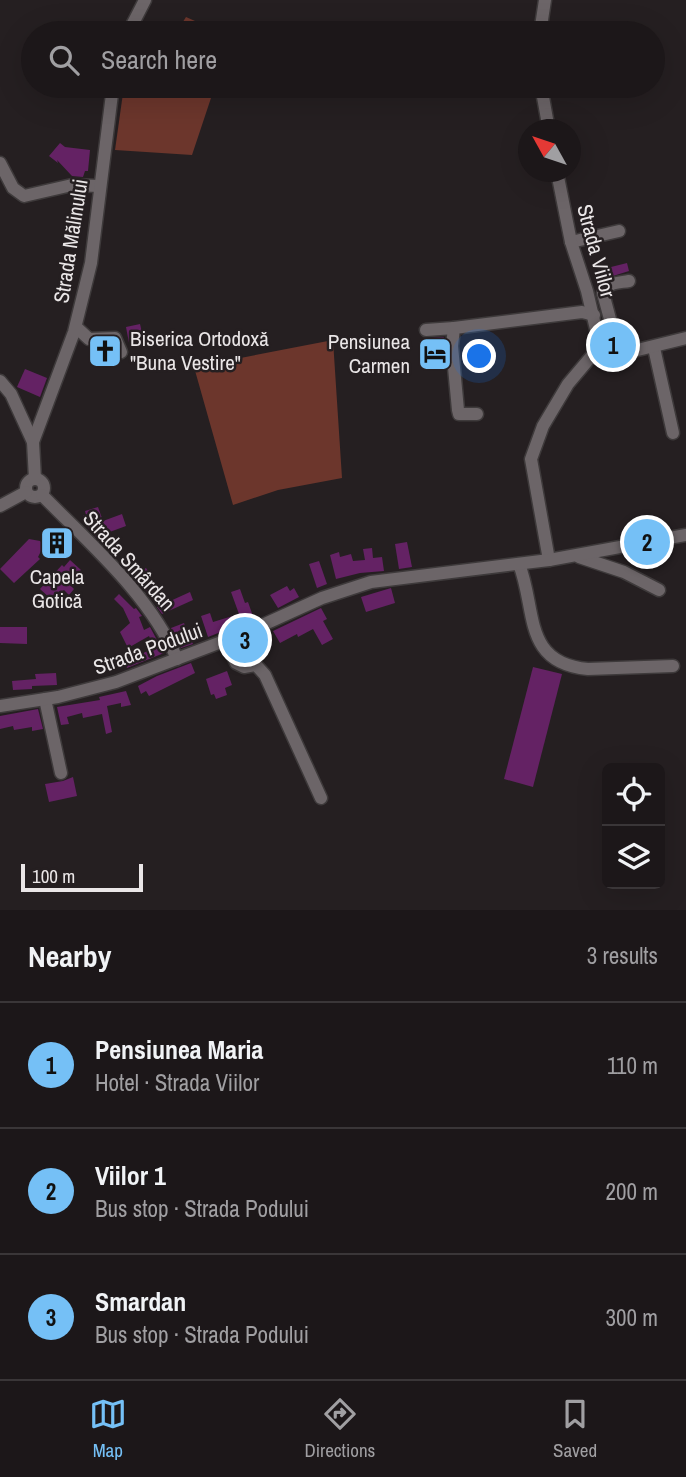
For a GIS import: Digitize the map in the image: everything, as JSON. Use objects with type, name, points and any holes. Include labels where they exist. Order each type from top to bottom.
[{"type":"street","points":[[134,21],[145,0]]},
{"type":"street","points":[[541,21],[544,0]]},
{"type":"street","name":"Strada Mălinului","points":[[42,495],[44,486],[41,481],[35,479],[33,442],[76,327],[91,263],[111,98]]},
{"type":"street","points":[[543,98],[548,119]]},
{"type":"street","points":[[0,163],[13,188],[24,196],[72,185],[99,186]]},
{"type":"street","name":"Strada Viilor","points":[[559,182],[571,242],[594,315],[598,338],[591,357]]},
{"type":"street","points":[[571,242],[620,231]]},
{"type":"street","points":[[550,560],[531,468],[534,448],[555,404],[591,357],[617,345],[603,293],[610,284],[629,281]]},
{"type":"street","points":[[426,330],[582,312],[594,315]]},
{"type":"street","points":[[76,327],[89,339],[116,338],[121,352]]},
{"type":"street","points":[[454,328],[452,346],[459,414],[477,414]]},
{"type":"street","points":[[591,357],[653,348],[686,338]]},
{"type":"street","points":[[653,348],[673,433]]},
{"type":"street","points":[[0,381],[10,394],[33,442]]},
{"type":"street","points":[[26,492],[27,483],[35,479]]},
{"type":"street","points":[[26,492],[33,497],[42,495]]},
{"type":"street","points":[[0,506],[26,492]]},
{"type":"street","name":"Strada Smârdan","points":[[42,495],[148,608],[162,628],[177,659]]},
{"type":"street","name":"Strada Podului","points":[[0,706],[90,690],[226,640],[348,588],[398,578],[576,556],[686,536]]},
{"type":"street","points":[[576,556],[605,564],[659,590]]},
{"type":"street","points":[[519,564],[537,636],[545,652],[552,657],[576,668],[588,669],[673,666]]},
{"type":"street","points":[[226,640],[236,663],[244,667],[257,666],[265,674],[321,797]]},
{"type":"street","points":[[45,699],[61,773]]},
{"type":"shaded area","points":[[122,98],[211,98],[192,155],[115,150]]},
{"type":"shaded area","points":[[333,340],[342,478],[278,490],[233,505],[194,367]]},
{"type":"building","points":[[60,143],[65,147],[90,150],[88,171],[85,171],[83,177],[72,176],[57,160],[58,163],[49,156]]},
{"type":"building","points":[[627,263],[629,271],[597,281],[595,271]]},
{"type":"building","points":[[140,324],[145,345],[130,348],[126,327]]},
{"type":"building","points":[[444,337],[444,367],[433,368],[430,338]]},
{"type":"building","points":[[25,369],[47,378],[40,397],[17,387]]},
{"type":"building","points":[[98,507],[103,521],[122,514],[126,526],[96,537],[83,515],[86,515],[85,511]]},
{"type":"building","points":[[29,539],[40,541],[44,545],[38,557],[40,559],[14,583],[0,569]]},
{"type":"building","points":[[407,542],[412,567],[399,569],[395,544]]},
{"type":"building","points":[[372,548],[373,558],[382,557],[384,571],[336,579],[330,555],[339,552],[340,557],[351,554],[353,561],[365,560],[363,549]]},
{"type":"building","points":[[70,560],[81,570],[69,584],[74,589],[69,595],[64,590],[52,600],[40,589]]},
{"type":"building","points":[[319,561],[327,584],[317,588],[309,564]]},
{"type":"building","points":[[146,568],[157,586],[147,592],[133,577]]},
{"type":"building","points":[[287,586],[290,591],[294,588],[299,597],[278,608],[270,595]]},
{"type":"building","points":[[391,588],[395,603],[366,612],[361,597]]},
{"type":"building","points":[[240,589],[254,619],[208,637],[201,616],[210,613],[213,622],[239,614],[231,592]]},
{"type":"building","points":[[190,592],[193,600],[162,614],[157,607]]},
{"type":"building","points":[[119,594],[136,608],[142,616],[139,617],[144,630],[150,627],[164,653],[127,668],[124,662],[154,648],[149,636],[128,648],[120,632],[130,623],[123,608],[114,599]]},
{"type":"building","points":[[321,608],[327,619],[323,621],[333,639],[322,645],[313,629],[280,643],[273,631]]},
{"type":"building","points":[[184,623],[193,644],[181,648],[171,628]]},
{"type":"building","points":[[0,627],[27,627],[27,644],[0,643]]},
{"type":"building","points":[[257,637],[264,655],[242,655],[238,646]]},
{"type":"building","points":[[191,663],[195,673],[149,696],[146,691],[141,694],[138,686]]},
{"type":"building","points":[[533,667],[562,674],[533,787],[504,779]]},
{"type":"building","points":[[227,671],[232,685],[225,688],[227,695],[216,699],[214,694],[211,695],[206,679]]},
{"type":"building","points":[[56,673],[57,685],[13,690],[12,681],[36,679],[35,674]]},
{"type":"building","points":[[126,691],[131,705],[121,707],[121,703],[107,706],[112,732],[106,734],[102,714],[83,718],[82,713],[67,717],[69,724],[61,725],[57,707],[100,700],[99,697]]},
{"type":"building","points":[[38,709],[43,729],[32,731],[32,727],[14,730],[13,726],[0,729],[0,716]]},
{"type":"building","points":[[73,777],[77,796],[49,802],[45,784]]},
{"type":"place","name":"Pensiunea Maria","points":[[613,345]]},
{"type":"place","name":"Biserica Ortodoxă \"Buna Vestire\"","points":[[105,351]]},
{"type":"place","name":"Pensiunea Carmen","points":[[435,354]]},
{"type":"place","name":"Viilor 1","points":[[647,542]]},
{"type":"place","name":"Capela Gotică","points":[[57,543]]},
{"type":"place","name":"Smardan","points":[[245,640]]}]
